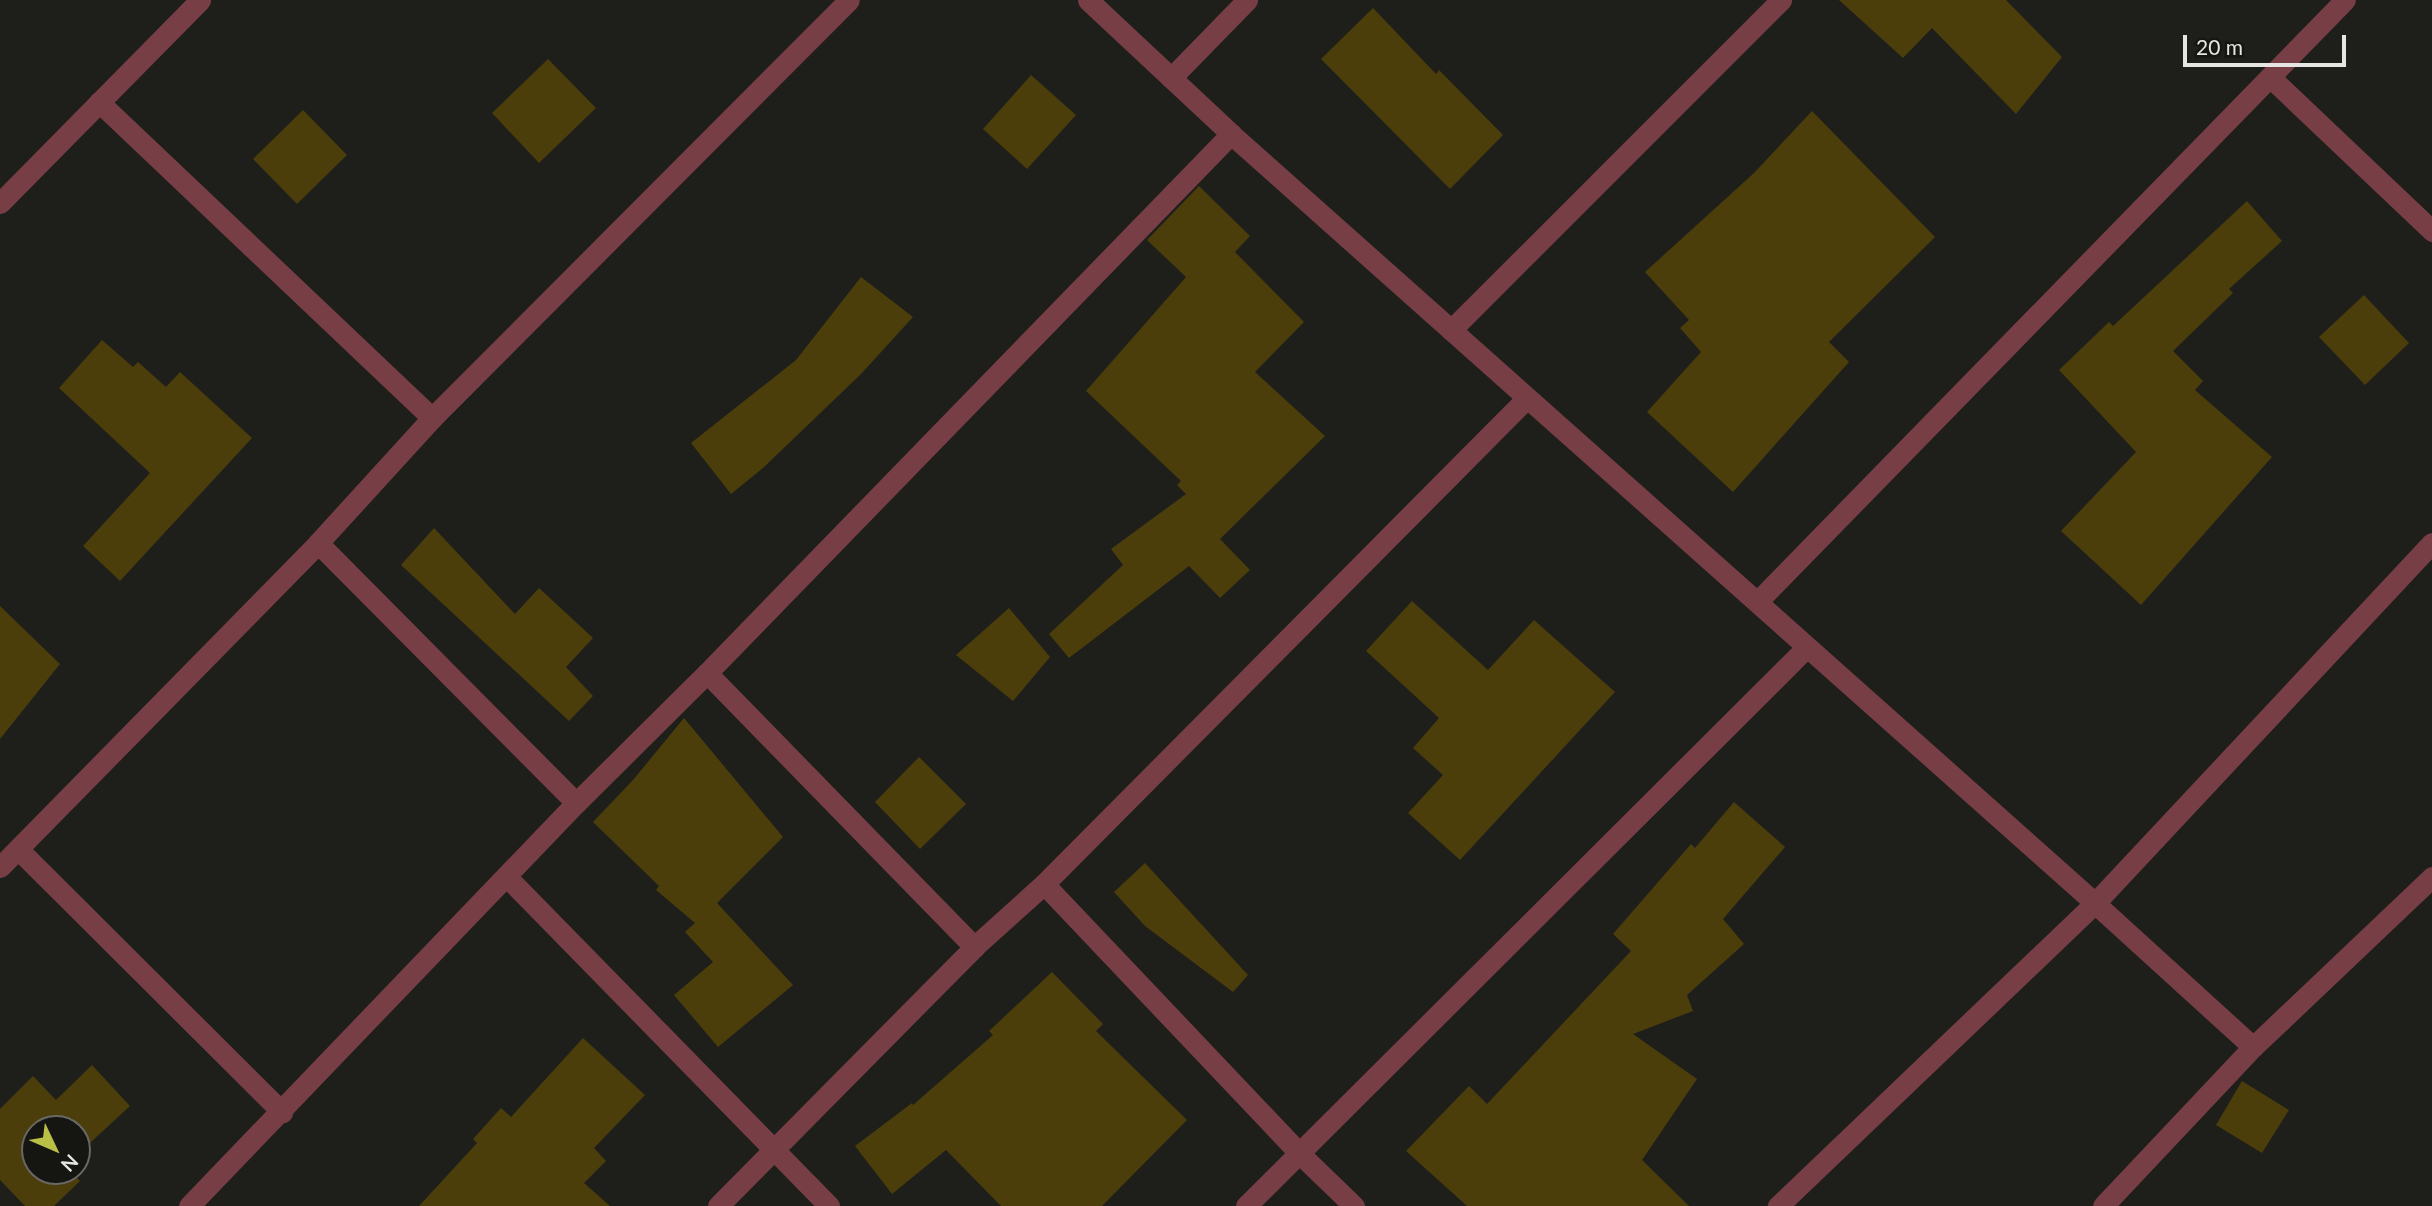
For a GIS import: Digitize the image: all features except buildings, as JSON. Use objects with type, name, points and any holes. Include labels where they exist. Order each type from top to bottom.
[{"type":"street","points":[[0,203],[200,0]]},
{"type":"street","points":[[0,867],[318,542],[432,418],[849,0]]},
{"type":"street","points":[[1088,0],[1231,134],[1758,601],[1806,648],[2095,903],[2253,1047]]},
{"type":"street","points":[[1171,78],[1247,0]]},
{"type":"street","points":[[1451,330],[1781,0]]},
{"type":"street","points":[[1758,601],[2345,0]]},
{"type":"street","points":[[2270,76],[2432,230]]},
{"type":"street","points":[[99,102],[432,418]]},
{"type":"street","points":[[189,1206],[576,803],[707,673],[1231,134]]},
{"type":"street","points":[[718,1206],[974,947],[1044,884],[1527,398]]},
{"type":"street","points":[[318,542],[576,803]]},
{"type":"street","points":[[1778,1206],[2095,903],[2432,543]]},
{"type":"street","points":[[1246,1206],[1806,648]]},
{"type":"street","points":[[707,673],[974,947]]},
{"type":"street","points":[[18,849],[282,1112]]},
{"type":"street","points":[[506,876],[829,1206]]},
{"type":"street","points":[[2103,1206],[2253,1047],[2432,877]]},
{"type":"street","points":[[1044,884],[1298,1152],[1354,1206]]}]
